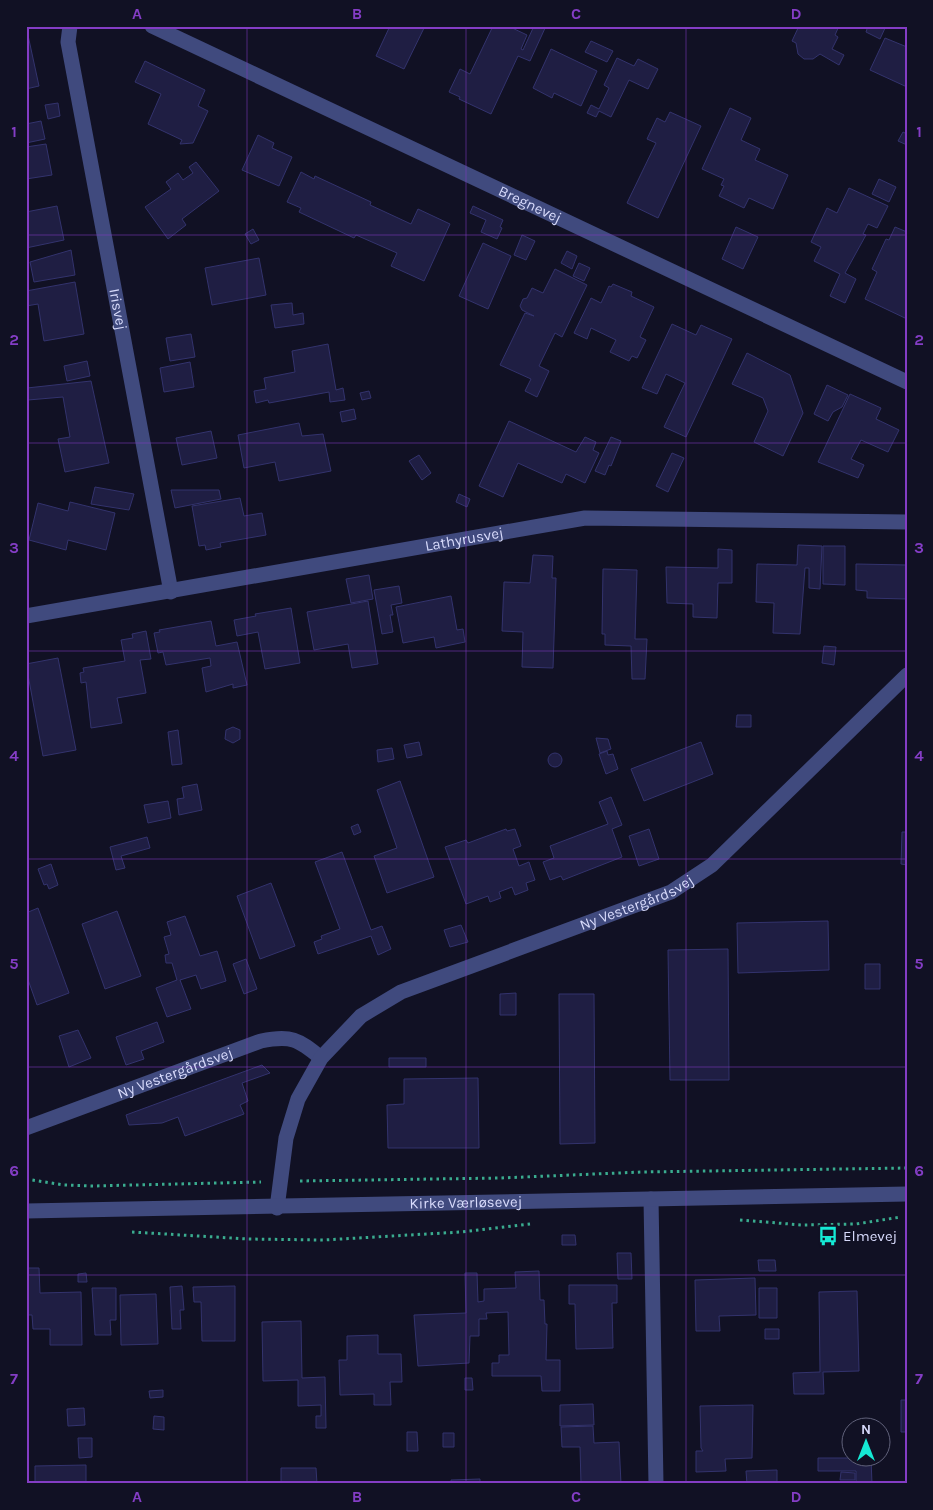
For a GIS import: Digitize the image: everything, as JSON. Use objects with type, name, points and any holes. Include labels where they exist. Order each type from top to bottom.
[{"type":"street","name":"Irisvej","points":[[70,26],[68,42],[171,592]]},
{"type":"street","name":"Bregnevej","points":[[152,26],[907,382]]},
{"type":"street","name":"Lathyrusvej","points":[[26,616],[585,518],[907,522]]},
{"type":"street","name":"Ny Vestergårdsvej","points":[[277,1208],[286,1138],[298,1099],[321,1058],[361,1016],[401,992],[671,892],[712,865],[907,675]]},
{"type":"street","name":"Ny Vestergårdsvej","points":[[26,1128],[260,1041],[283,1037],[301,1042],[321,1058]]},
{"type":"street","name":"Kirke Værløsevej","points":[[26,1212],[907,1194]]},
{"type":"street","points":[[651,1199],[656,1484]]},
{"type":"path","points":[[26,1179],[64,1185],[92,1186],[548,1176],[642,1172],[907,1168]]},
{"type":"path","points":[[733,1219],[802,1225],[856,1224],[907,1216]]},
{"type":"path","points":[[123,1231],[248,1239],[323,1240],[461,1232],[527,1224]]},
{"type":"building","points":[[26,26],[39,86],[26,89]]},
{"type":"building","points":[[390,26],[425,26],[404,69],[376,56]]},
{"type":"building","points":[[493,26],[508,26],[527,35],[521,49],[523,50],[534,26],[546,26],[530,61],[518,56],[491,114],[459,99],[460,97],[449,92],[460,69],[470,74]]},
{"type":"building","points":[[799,26],[839,26],[835,35],[838,37],[832,49],[844,55],[839,65],[820,54],[813,59],[804,59],[798,54],[796,43],[792,41]]},
{"type":"building","points":[[868,26],[886,26],[880,39],[866,32]]},
{"type":"building","points":[[885,38],[907,47],[907,87],[870,70]]},
{"type":"building","points":[[591,41],[613,51],[607,62],[585,52]]},
{"type":"building","points":[[551,49],[597,71],[581,106],[554,93],[552,98],[533,88]]},
{"type":"building","points":[[617,58],[634,66],[638,59],[658,69],[648,89],[629,80],[611,117],[599,111],[596,117],[587,113],[591,105],[599,109],[609,88],[604,85]]},
{"type":"building","points":[[145,61],[205,90],[198,106],[208,111],[193,143],[180,144],[182,140],[148,124],[161,94],[135,82]]},
{"type":"building","points":[[58,103],[60,116],[48,119],[45,105]]},
{"type":"building","points":[[730,108],[751,118],[741,140],[760,149],[755,160],[788,175],[773,209],[749,198],[744,208],[719,196],[724,186],[721,185],[724,179],[702,169]]},
{"type":"building","points":[[670,112],[701,126],[658,218],[627,203],[656,143],[647,139],[657,118],[665,122]]},
{"type":"building","points":[[41,121],[45,139],[26,143],[26,124]]},
{"type":"building","points":[[903,132],[907,134],[907,145],[898,141]]},
{"type":"building","points":[[258,135],[274,143],[272,148],[292,157],[279,186],[242,170]]},
{"type":"building","points":[[46,144],[52,175],[26,179],[26,147]]},
{"type":"building","points":[[196,162],[219,191],[182,219],[186,225],[168,239],[145,207],[171,189],[166,182],[178,173],[183,180],[193,173],[189,167]]},
{"type":"building","points":[[301,172],[314,179],[315,176],[371,202],[370,205],[411,224],[418,209],[450,224],[424,281],[391,266],[397,253],[356,235],[354,238],[299,212],[301,208],[287,202]]},
{"type":"building","points":[[879,179],[896,187],[889,202],[872,194]]},
{"type":"building","points":[[849,188],[888,206],[877,228],[868,224],[863,234],[866,235],[845,273],[856,279],[845,303],[830,296],[840,274],[814,261],[821,247],[811,242],[827,208],[837,213]]},
{"type":"building","points":[[57,206],[64,240],[26,248],[26,212]]},
{"type":"building","points":[[473,206],[503,220],[497,239],[481,232],[486,220],[470,213]]},
{"type":"building","points":[[736,227],[758,237],[743,269],[722,259]]},
{"type":"building","points":[[895,227],[907,232],[907,319],[865,299],[877,272],[872,269],[886,239],[889,240]]},
{"type":"building","points":[[253,229],[259,240],[251,244],[245,234]]},
{"type":"building","points":[[522,235],[535,241],[526,260],[514,255]]},
{"type":"building","points":[[483,243],[511,256],[488,309],[459,296]]},
{"type":"building","points":[[71,250],[75,275],[34,282],[30,262]]},
{"type":"building","points":[[567,251],[577,256],[572,269],[561,263]]},
{"type":"building","points":[[259,258],[266,295],[212,305],[205,268]]},
{"type":"building","points":[[579,263],[590,268],[584,281],[573,276]]},
{"type":"building","points":[[555,269],[587,285],[562,337],[555,333],[539,366],[549,371],[537,397],[525,391],[531,379],[500,365],[525,313],[534,316],[522,310],[520,306],[523,299],[527,298],[532,288],[543,293]]},
{"type":"building","points":[[75,282],[84,334],[44,341],[38,304],[26,306],[26,291]]},
{"type":"building","points":[[613,284],[632,292],[631,296],[654,307],[640,337],[646,340],[637,358],[632,356],[629,361],[610,352],[616,340],[591,328],[587,339],[574,333],[591,298],[601,303],[609,286],[611,287]]},
{"type":"building","points":[[292,303],[293,315],[303,313],[304,324],[275,328],[271,305]]},
{"type":"building","points":[[672,324],[696,335],[701,325],[732,339],[686,437],[664,427],[685,383],[666,374],[657,394],[642,388]]},
{"type":"building","points":[[191,334],[195,357],[170,361],[166,338]]},
{"type":"building","points":[[328,344],[336,390],[343,388],[345,400],[330,402],[329,392],[269,403],[268,400],[256,403],[254,391],[266,389],[264,378],[295,372],[292,351]]},
{"type":"building","points":[[747,353],[790,375],[803,413],[783,456],[754,442],[768,411],[763,398],[732,384]]},
{"type":"building","points":[[87,361],[90,376],[67,381],[64,366]]},
{"type":"building","points":[[190,362],[194,387],[164,392],[160,368]]},
{"type":"building","points":[[91,381],[109,463],[65,472],[58,439],[70,437],[63,397],[28,400],[27,388]]},
{"type":"building","points":[[827,385],[848,395],[842,407],[833,412],[828,421],[814,414]]},
{"type":"building","points":[[369,391],[371,398],[362,400],[360,393]]},
{"type":"building","points":[[850,394],[881,408],[876,419],[899,430],[888,452],[861,440],[851,459],[864,465],[858,478],[818,462]]},
{"type":"building","points":[[354,409],[356,419],[342,422],[340,412]]},
{"type":"building","points":[[509,421],[576,452],[585,437],[596,442],[593,450],[599,453],[585,483],[566,474],[562,483],[518,463],[503,497],[479,486]]},
{"type":"building","points":[[299,423],[302,436],[323,434],[331,471],[279,481],[275,462],[244,468],[238,435]]},
{"type":"building","points":[[211,431],[217,458],[182,465],[176,438]]},
{"type":"building","points":[[611,437],[621,441],[611,466],[609,465],[605,475],[595,471]]},
{"type":"building","points":[[672,453],[684,458],[668,492],[656,486]]},
{"type":"building","points":[[419,455],[431,473],[422,480],[409,461]]},
{"type":"building","points":[[95,487],[134,494],[129,510],[91,504]]},
{"type":"building","points":[[171,490],[219,490],[221,499],[175,508]]},
{"type":"building","points":[[459,494],[470,499],[467,507],[456,502]]},
{"type":"building","points":[[240,498],[244,516],[262,513],[266,535],[220,543],[221,547],[206,550],[205,545],[199,546],[192,506]]},
{"type":"building","points":[[70,502],[115,513],[106,550],[68,540],[66,550],[29,540],[38,503],[68,511]]},
{"type":"building","points":[[798,545],[822,546],[820,589],[809,588],[809,568],[805,568],[800,634],[773,633],[774,603],[756,602],[757,564],[797,565]]},
{"type":"building","points":[[823,546],[845,546],[845,585],[823,584]]},
{"type":"building","points":[[718,549],[732,550],[732,583],[718,583],[717,618],[693,617],[693,604],[667,603],[666,567],[718,568]]},
{"type":"building","points":[[533,555],[553,556],[552,578],[556,578],[553,668],[522,667],[523,632],[502,631],[504,582],[530,583]]},
{"type":"building","points":[[856,564],[907,565],[907,599],[867,598],[867,591],[856,590]]},
{"type":"building","points":[[603,569],[637,570],[635,639],[647,639],[645,679],[632,679],[631,646],[605,645],[605,634],[602,634]]},
{"type":"building","points":[[369,575],[373,599],[351,603],[346,579]]},
{"type":"building","points":[[399,586],[402,603],[391,605],[393,615],[390,615],[393,632],[382,634],[374,590]]},
{"type":"building","points":[[451,596],[457,630],[463,629],[465,642],[436,648],[434,637],[403,643],[396,607]]},
{"type":"building","points":[[368,601],[378,664],[352,668],[348,644],[314,650],[307,612]]},
{"type":"building","points":[[291,608],[300,663],[265,669],[258,632],[237,636],[234,620],[256,616],[255,614]]},
{"type":"building","points":[[211,621],[216,646],[237,642],[247,685],[233,688],[233,684],[206,692],[202,668],[211,666],[210,658],[166,665],[163,652],[158,653],[154,633],[160,632],[159,630]]},
{"type":"building","points":[[146,631],[151,659],[140,660],[146,693],[117,698],[122,723],[91,728],[86,682],[81,683],[80,673],[84,672],[83,668],[125,661],[121,640],[133,638],[132,634]]},
{"type":"building","points":[[824,646],[836,647],[834,665],[822,663]]},
{"type":"building","points":[[58,658],[76,750],[43,756],[26,664]]},
{"type":"building","points":[[737,715],[751,715],[751,727],[736,727]]},
{"type":"building","points":[[233,727],[240,730],[240,739],[233,743],[225,739],[226,730]]},
{"type":"building","points":[[178,730],[182,764],[172,765],[168,732]]},
{"type":"building","points":[[596,738],[608,739],[611,749],[600,753]]},
{"type":"building","points":[[419,742],[422,755],[407,758],[404,745]]},
{"type":"building","points":[[701,742],[713,774],[644,801],[631,769]]},
{"type":"building","points":[[392,748],[394,759],[378,762],[377,750]]},
{"type":"building","points":[[607,751],[608,755],[613,754],[618,769],[606,774],[599,754]]},
{"type":"building","points":[[552,753],[558,753],[562,760],[558,767],[552,767],[548,763],[548,757]]},
{"type":"building","points":[[400,781],[434,877],[387,893],[374,856],[397,848],[377,790]]},
{"type":"building","points":[[197,784],[202,810],[179,815],[177,799],[184,798],[182,787]]},
{"type":"building","points":[[611,797],[622,825],[612,829],[622,857],[563,880],[561,876],[550,880],[543,862],[554,858],[550,846],[608,824],[599,802]]},
{"type":"building","points":[[168,801],[171,818],[148,823],[144,805]]},
{"type":"building","points":[[358,824],[361,832],[354,835],[351,827]]},
{"type":"building","points":[[506,829],[507,831],[515,829],[521,846],[513,849],[519,866],[529,862],[535,880],[526,883],[528,890],[515,895],[512,887],[499,892],[501,898],[490,902],[488,896],[466,904],[445,847],[466,840],[468,843]]},
{"type":"building","points":[[649,829],[659,859],[639,866],[629,836]]},
{"type":"building","points":[[902,832],[907,832],[907,865],[901,864]]},
{"type":"building","points":[[147,837],[150,848],[121,856],[125,868],[116,870],[110,847]]},
{"type":"building","points":[[342,852],[371,930],[382,926],[391,949],[378,955],[371,936],[318,954],[314,942],[322,939],[321,936],[340,929],[315,862]]},
{"type":"building","points":[[51,864],[58,885],[49,889],[47,884],[44,885],[38,869]]},
{"type":"building","points":[[271,883],[295,946],[260,959],[237,896]]},
{"type":"building","points":[[38,908],[69,993],[37,1005],[26,974],[26,913]]},
{"type":"building","points":[[117,911],[141,976],[105,989],[82,924]]},
{"type":"building","points":[[185,916],[200,956],[217,951],[226,981],[201,989],[196,975],[180,980],[191,1009],[167,1017],[156,988],[177,980],[172,963],[166,963],[165,955],[169,954],[164,937],[171,935],[167,922]]},
{"type":"building","points":[[828,921],[829,970],[738,973],[737,923]]},
{"type":"building","points":[[461,925],[468,942],[450,947],[444,930]]},
{"type":"building","points":[[728,949],[729,1080],[670,1080],[668,950]]},
{"type":"building","points":[[246,959],[257,989],[244,994],[233,964]]},
{"type":"building","points":[[865,964],[880,964],[880,989],[865,989]]},
{"type":"building","points":[[516,993],[516,1015],[500,1015],[500,994]]},
{"type":"building","points":[[559,994],[594,994],[595,1143],[560,1144]]},
{"type":"building","points":[[157,1022],[164,1042],[141,1051],[144,1059],[126,1065],[116,1037]]},
{"type":"building","points":[[78,1030],[91,1058],[69,1067],[59,1036]]},
{"type":"building","points":[[389,1058],[426,1058],[426,1067],[389,1067]]},
{"type":"building","points":[[262,1065],[270,1073],[242,1083],[248,1101],[240,1105],[244,1114],[185,1136],[178,1117],[162,1123],[129,1125],[126,1115]]},
{"type":"building","points":[[478,1078],[479,1148],[388,1148],[387,1105],[404,1104],[404,1079]]},
{"type":"building","points":[[562,1235],[575,1235],[576,1245],[562,1245]]},
{"type":"building","points":[[617,1253],[631,1253],[632,1279],[618,1279]]},
{"type":"building","points":[[758,1260],[775,1260],[776,1271],[759,1271]]},
{"type":"building","points":[[26,1268],[39,1268],[40,1293],[81,1292],[82,1345],[50,1345],[50,1329],[33,1329],[32,1315],[26,1315]]},
{"type":"building","points":[[539,1271],[540,1300],[544,1300],[545,1324],[547,1324],[546,1360],[560,1360],[560,1391],[542,1391],[541,1376],[492,1376],[492,1363],[499,1363],[499,1355],[509,1355],[508,1312],[486,1313],[487,1319],[479,1319],[479,1336],[470,1336],[469,1363],[418,1366],[414,1315],[466,1313],[465,1273],[477,1273],[478,1302],[484,1301],[484,1289],[516,1288],[515,1272]]},
{"type":"building","points":[[86,1273],[87,1282],[78,1282],[78,1274]]},
{"type":"building","points":[[755,1278],[756,1315],[719,1316],[720,1331],[696,1331],[695,1280]]},
{"type":"building","points":[[569,1285],[617,1285],[617,1303],[612,1303],[613,1348],[576,1349],[575,1304],[569,1304]]},
{"type":"building","points":[[182,1286],[184,1310],[180,1310],[181,1329],[172,1329],[170,1287]]},
{"type":"building","points":[[235,1286],[235,1341],[202,1341],[201,1302],[194,1302],[193,1287]]},
{"type":"building","points":[[92,1288],[116,1288],[116,1320],[110,1320],[111,1335],[95,1335]]},
{"type":"building","points":[[759,1288],[777,1288],[777,1318],[759,1318]]},
{"type":"building","points":[[857,1291],[859,1371],[823,1372],[824,1394],[794,1394],[793,1373],[820,1372],[819,1292]]},
{"type":"building","points":[[156,1294],[158,1344],[121,1345],[120,1295]]},
{"type":"building","points":[[301,1321],[302,1378],[325,1377],[326,1428],[316,1428],[316,1416],[321,1416],[321,1405],[298,1406],[298,1380],[263,1381],[262,1322]]},
{"type":"building","points":[[765,1329],[779,1329],[779,1339],[765,1339]]},
{"type":"building","points":[[378,1335],[378,1354],[401,1354],[402,1382],[390,1382],[391,1405],[374,1405],[374,1394],[340,1395],[339,1360],[347,1360],[347,1336]]},
{"type":"building","points":[[465,1378],[472,1378],[473,1390],[465,1390]]},
{"type":"building","points":[[163,1390],[163,1397],[150,1398],[149,1391]]},
{"type":"building","points":[[901,1400],[907,1400],[907,1432],[901,1432]]},
{"type":"building","points":[[593,1404],[594,1425],[560,1426],[560,1405]]},
{"type":"building","points":[[753,1405],[752,1458],[725,1459],[726,1471],[696,1472],[696,1451],[703,1451],[701,1448],[700,1406]]},
{"type":"building","points":[[84,1408],[85,1425],[68,1426],[67,1409]]},
{"type":"building","points":[[154,1416],[164,1417],[164,1430],[153,1429]]},
{"type":"building","points":[[593,1426],[594,1443],[619,1442],[621,1484],[581,1484],[580,1447],[562,1447],[561,1427]]},
{"type":"building","points":[[407,1432],[417,1432],[418,1451],[407,1451]]},
{"type":"building","points":[[443,1433],[454,1433],[454,1447],[443,1447]]},
{"type":"building","points":[[78,1438],[92,1438],[92,1457],[79,1458]]},
{"type":"building","points":[[818,1458],[840,1458],[840,1468],[871,1468],[872,1484],[856,1484],[856,1471],[818,1471]]},
{"type":"building","points":[[86,1465],[86,1484],[35,1484],[35,1466]]},
{"type":"building","points":[[281,1468],[316,1468],[317,1484],[281,1484]]},
{"type":"building","points":[[777,1470],[777,1484],[747,1484],[746,1471]]},
{"type":"building","points":[[841,1472],[855,1473],[855,1480],[840,1480]]},
{"type":"building","points":[[480,1479],[480,1484],[451,1484],[451,1480]]},
{"type":"place","name":"Elmevej","points":[[828,1236]]}]
